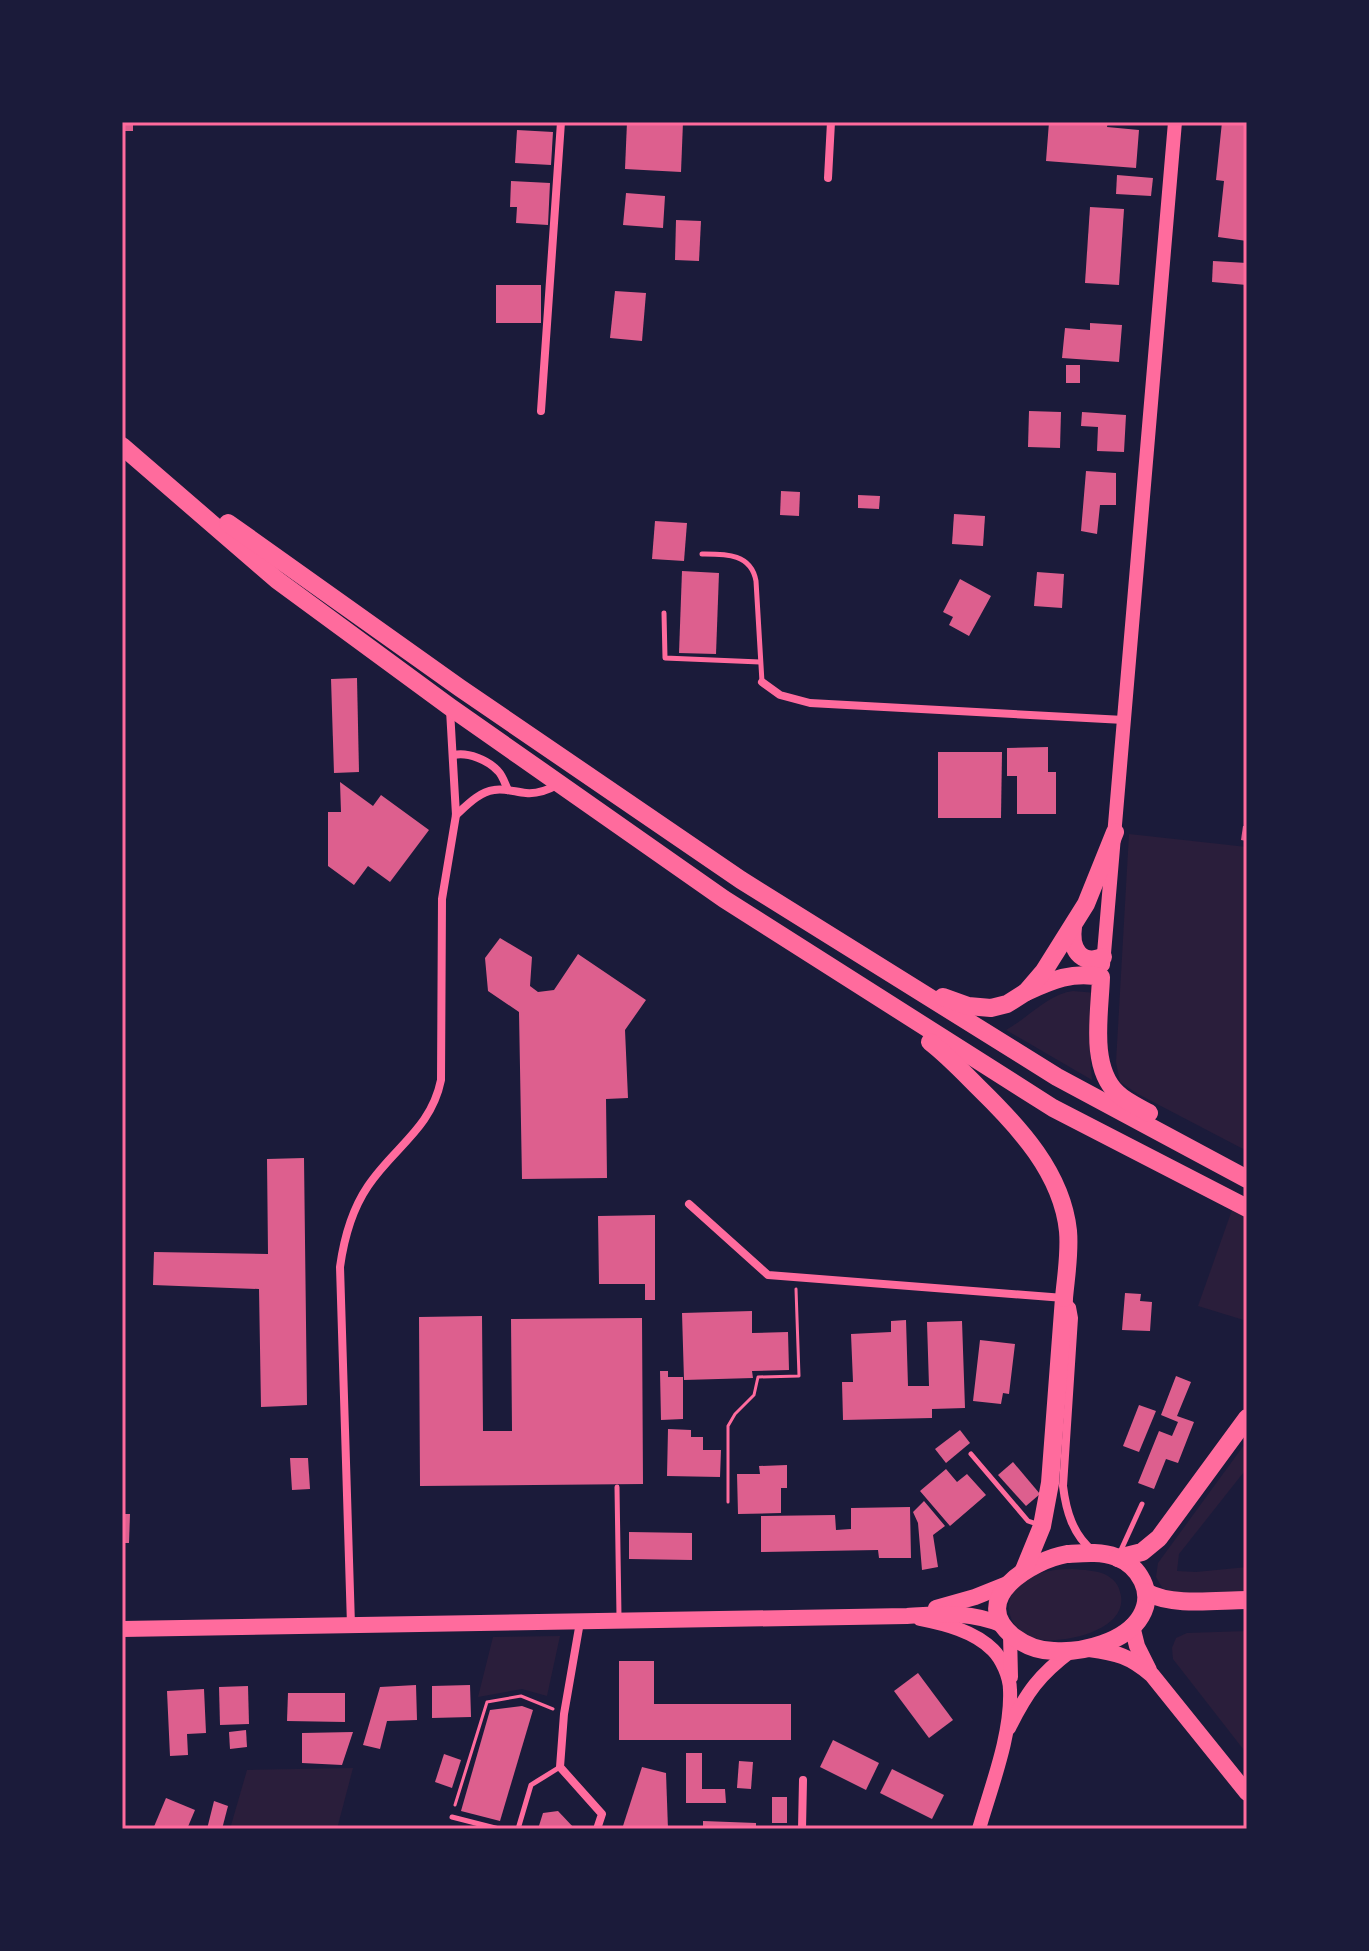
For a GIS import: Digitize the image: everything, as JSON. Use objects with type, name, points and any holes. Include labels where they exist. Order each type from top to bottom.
[{"type":"main road","points":[[122,445],[277,580],[450,707],[724,899],[1053,1108],[1247,1208]]},
{"type":"main road","points":[[122,445],[460,688],[741,880],[1057,1077],[1247,1179]]},
{"type":"main road","points":[[1026,992],[1044,971],[1086,904],[1115,832]]},
{"type":"main road","points":[[1073,927],[1071,940],[1076,951],[1091,960],[1103,957]]},
{"type":"main road","points":[[842,975],[944,1054],[1006,1115],[1052,1179],[1063,1207],[1069,1244],[1052,1471],[1042,1526],[1024,1570]]},
{"type":"main road","points":[[902,982],[948,999],[979,1008],[991,1008],[1007,1004],[1026,992],[1069,975],[1101,977],[1099,1054],[1103,1072],[1110,1084],[1122,1097],[1181,1133],[1226,1169]]},
{"type":"main road","points":[[1118,1558],[1142,1552],[1154,1543],[1247,1418]]},
{"type":"main road","points":[[1167,1527],[1152,1556],[1144,1586],[1145,1608],[1136,1622],[1137,1646],[1152,1675],[1247,1793]]},
{"type":"main road","points":[[1007,1629],[998,1605],[1002,1594],[1024,1570],[1058,1555],[1097,1554],[1118,1558],[1133,1568],[1144,1586],[1163,1599],[1247,1600]]},
{"type":"main road","points":[[907,1616],[969,1599],[1010,1583]]},
{"type":"main road","points":[[1080,1650],[1112,1639],[1136,1622],[1198,1600]]},
{"type":"main road","points":[[122,1629],[953,1613],[983,1617],[1007,1629],[1030,1647],[1122,1655],[1152,1675]]},
{"type":"street","points":[[541,411],[561,122]]},
{"type":"street","points":[[828,178],[831,122]]},
{"type":"street","points":[[1101,977],[1175,122]]},
{"type":"street","points":[[762,682],[780,695],[805,702],[1124,720]]},
{"type":"street","points":[[351,1625],[340,1267],[346,1233],[363,1194],[424,1121],[438,1095],[442,1073],[442,899],[456,815],[450,707]]},
{"type":"street","points":[[454,755],[463,753],[499,771],[508,790]]},
{"type":"street","points":[[456,815],[473,799],[492,790],[529,794],[548,790],[558,784]]},
{"type":"street","points":[[689,1204],[768,1275],[1064,1298],[1072,1307],[1074,1318],[1064,1497],[1076,1532],[1097,1554]]},
{"type":"street","points":[[907,1616],[949,1626],[983,1642],[1000,1659],[1010,1687]]},
{"type":"street","points":[[580,1622],[564,1714],[560,1767],[602,1814],[597,1829]]},
{"type":"street","points":[[979,1829],[1006,1735],[1012,1661],[1007,1629]]},
{"type":"street","points":[[1006,1735],[1031,1688],[1051,1667],[1080,1650]]},
{"type":"street","points":[[802,1829],[803,1780]]},
{"type":"lane","points":[[702,554],[733,556],[745,561],[752,569],[756,581],[762,682]]},
{"type":"lane","points":[[664,613],[665,658],[760,662]]},
{"type":"lane","points":[[971,1454],[1028,1521],[1042,1526]]},
{"type":"lane","points":[[617,1487],[619,1621]]},
{"type":"lane","points":[[1118,1558],[1142,1504]]},
{"type":"lane","points":[[518,1829],[531,1785],[560,1767]]},
{"type":"lane","points":[[452,1817],[499,1829]]},
{"type":"path","points":[[728,1502],[728,1426],[754,1395],[758,1377],[799,1376],[796,1277]]},
{"type":"path","points":[[452,1817],[487,1702],[521,1696],[564,1714]]},
{"type":"shaded area","points":[[1129,834],[1247,847],[1247,1151],[1120,1082],[1116,1062]]},
{"type":"shaded area","points":[[1073,991],[1096,993],[1090,1055],[1092,1080],[1006,1030],[1047,1001]]},
{"type":"shaded area","points":[[1232,1210],[1247,1217],[1247,1321],[1198,1306]]},
{"type":"shaded area","points":[[1247,1441],[1247,1468],[1179,1554],[1177,1571],[1247,1567],[1247,1592],[1186,1594],[1163,1589],[1156,1577],[1158,1563]]},
{"type":"shaded area","points":[[1072,1569],[1100,1573],[1115,1582],[1121,1596],[1120,1608],[1113,1619],[1089,1634],[1073,1638],[1044,1640],[1024,1634],[1009,1612],[1011,1595],[1016,1587],[1041,1573]]},
{"type":"shaded area","points":[[1247,1631],[1247,1754],[1173,1659],[1172,1648],[1176,1638],[1187,1633]]},
{"type":"shaded area","points":[[560,1636],[547,1696],[522,1689],[478,1697],[493,1637]]},
{"type":"shaded area","points":[[353,1768],[337,1829],[230,1829],[247,1770]]},
{"type":"building","points":[[122,122],[133,122],[133,131],[122,131]]},
{"type":"building","points":[[627,122],[683,122],[681,172],[625,169]]},
{"type":"building","points":[[1049,122],[1108,122],[1107,127],[1139,130],[1136,168],[1046,161]]},
{"type":"building","points":[[1222,122],[1247,122],[1247,241],[1218,237],[1224,181],[1216,180]]},
{"type":"building","points":[[517,130],[553,132],[551,165],[515,163]]},
{"type":"building","points":[[1117,175],[1153,178],[1151,196],[1116,194]]},
{"type":"building","points":[[511,181],[550,183],[548,225],[516,223],[517,207],[510,207]]},
{"type":"building","points":[[626,193],[665,196],[663,228],[623,225]]},
{"type":"building","points":[[1090,207],[1124,209],[1119,285],[1085,283]]},
{"type":"building","points":[[676,220],[701,221],[699,261],[675,260]]},
{"type":"building","points":[[1213,261],[1247,263],[1247,285],[1212,282]]},
{"type":"building","points":[[496,285],[541,285],[541,323],[496,323]]},
{"type":"building","points":[[615,291],[646,293],[642,341],[610,338]]},
{"type":"building","points":[[1090,323],[1122,325],[1119,362],[1062,358],[1065,328],[1090,330]]},
{"type":"building","points":[[1066,365],[1080,365],[1080,383],[1066,383]]},
{"type":"building","points":[[1029,411],[1061,412],[1060,448],[1028,447]]},
{"type":"building","points":[[1082,412],[1126,415],[1124,452],[1097,451],[1098,427],[1081,426]]},
{"type":"building","points":[[1086,471],[1116,473],[1116,505],[1100,505],[1097,534],[1081,531]]},
{"type":"building","points":[[781,491],[800,492],[799,516],[780,515]]},
{"type":"building","points":[[858,495],[880,496],[879,509],[858,508]]},
{"type":"building","points":[[954,514],[985,516],[983,546],[952,544]]},
{"type":"building","points":[[655,521],[687,523],[684,561],[652,559]]},
{"type":"building","points":[[682,571],[719,573],[716,654],[679,653]]},
{"type":"building","points":[[1037,572],[1064,574],[1062,608],[1034,606]]},
{"type":"building","points":[[960,579],[991,596],[969,636],[949,625],[953,617],[943,612]]},
{"type":"building","points":[[357,678],[359,772],[334,773],[331,679]]},
{"type":"building","points":[[1048,747],[1048,772],[1056,772],[1056,814],[1017,814],[1017,776],[1007,776],[1007,748]]},
{"type":"building","points":[[938,752],[1002,752],[1001,818],[938,818]]},
{"type":"building","points":[[340,782],[373,806],[381,795],[429,830],[390,882],[368,866],[354,885],[328,866],[328,812],[341,812]]},
{"type":"building","points":[[1243,826],[1247,826],[1247,841],[1241,840]]},
{"type":"building","points":[[500,938],[532,957],[530,986],[538,992],[554,990],[578,954],[646,1000],[625,1030],[628,1098],[606,1099],[607,1178],[522,1179],[519,1012],[488,991],[485,958]]},
{"type":"building","points":[[304,1158],[307,1405],[261,1407],[259,1289],[153,1285],[154,1252],[268,1254],[267,1159]]},
{"type":"building","points":[[655,1215],[655,1300],[645,1300],[645,1284],[599,1284],[598,1216]]},
{"type":"building","points":[[1125,1293],[1141,1294],[1140,1301],[1152,1302],[1150,1331],[1122,1330]]},
{"type":"building","points":[[752,1311],[752,1333],[788,1332],[789,1370],[752,1371],[753,1378],[684,1380],[682,1313]]},
{"type":"building","points":[[482,1316],[483,1431],[512,1431],[511,1319],[642,1318],[643,1484],[420,1486],[419,1317]]},
{"type":"building","points":[[906,1320],[908,1386],[929,1386],[927,1322],[962,1321],[965,1408],[932,1409],[932,1418],[843,1420],[842,1382],[853,1382],[851,1334],[891,1332],[891,1321]]},
{"type":"building","points":[[980,1340],[1015,1344],[1009,1394],[1003,1393],[1001,1404],[973,1401]]},
{"type":"building","points":[[660,1371],[668,1371],[668,1377],[683,1377],[683,1419],[661,1420]]},
{"type":"building","points":[[1176,1376],[1191,1382],[1177,1416],[1194,1422],[1178,1463],[1166,1459],[1154,1489],[1138,1483],[1159,1431],[1172,1436],[1178,1422],[1161,1415]]},
{"type":"building","points":[[1139,1405],[1156,1411],[1139,1452],[1123,1446]]},
{"type":"building","points":[[668,1429],[691,1430],[691,1437],[703,1437],[703,1450],[721,1450],[720,1477],[667,1476]]},
{"type":"building","points":[[960,1430],[970,1443],[946,1463],[935,1449]]},
{"type":"building","points":[[290,1458],[308,1458],[310,1489],[292,1490]]},
{"type":"building","points":[[1013,1462],[1040,1494],[1026,1506],[998,1475]]},
{"type":"building","points":[[787,1465],[787,1488],[781,1488],[781,1513],[738,1514],[737,1474],[760,1474],[759,1466]]},
{"type":"building","points":[[946,1469],[957,1482],[967,1474],[986,1495],[950,1526],[920,1491]]},
{"type":"building","points":[[924,1501],[945,1526],[933,1535],[938,1567],[922,1570],[918,1523],[913,1512]]},
{"type":"building","points":[[910,1507],[911,1558],[879,1558],[878,1550],[761,1552],[761,1516],[835,1515],[836,1530],[851,1529],[851,1508]]},
{"type":"building","points":[[122,1514],[130,1514],[129,1543],[122,1543]]},
{"type":"building","points":[[629,1532],[692,1533],[692,1560],[629,1559]]},
{"type":"building","points":[[619,1661],[654,1661],[654,1704],[791,1704],[791,1740],[619,1740]]},
{"type":"building","points":[[918,1673],[953,1720],[929,1738],[894,1691]]},
{"type":"building","points":[[416,1685],[417,1720],[387,1721],[380,1749],[363,1745],[380,1687]]},
{"type":"building","points":[[470,1685],[471,1717],[432,1718],[432,1686]]},
{"type":"building","points":[[248,1686],[249,1724],[220,1725],[219,1687]]},
{"type":"building","points":[[204,1689],[206,1733],[187,1734],[188,1755],[170,1756],[167,1691]]},
{"type":"building","points":[[288,1693],[345,1693],[345,1722],[287,1721]]},
{"type":"building","points":[[522,1706],[533,1710],[500,1821],[461,1811],[490,1710]]},
{"type":"building","points":[[246,1730],[247,1747],[230,1749],[229,1732]]},
{"type":"building","points":[[353,1732],[342,1765],[302,1763],[302,1733]]},
{"type":"building","points":[[833,1740],[879,1763],[866,1790],[820,1767]]},
{"type":"building","points":[[686,1753],[702,1753],[702,1789],[725,1789],[726,1803],[686,1803]]},
{"type":"building","points":[[444,1754],[461,1760],[452,1788],[435,1782]]},
{"type":"building","points":[[739,1761],[753,1762],[751,1789],[737,1788]]},
{"type":"building","points":[[642,1767],[666,1773],[668,1829],[622,1829]]},
{"type":"building","points":[[892,1769],[944,1795],[932,1819],[880,1793]]},
{"type":"building","points":[[772,1797],[787,1797],[787,1823],[772,1823]]},
{"type":"building","points":[[166,1798],[195,1810],[187,1829],[153,1829]]},
{"type":"building","points":[[214,1801],[228,1806],[222,1829],[207,1829]]},
{"type":"building","points":[[558,1811],[575,1829],[538,1829],[543,1813]]},
{"type":"building","points":[[703,1821],[756,1823],[756,1829],[703,1829]]}]
